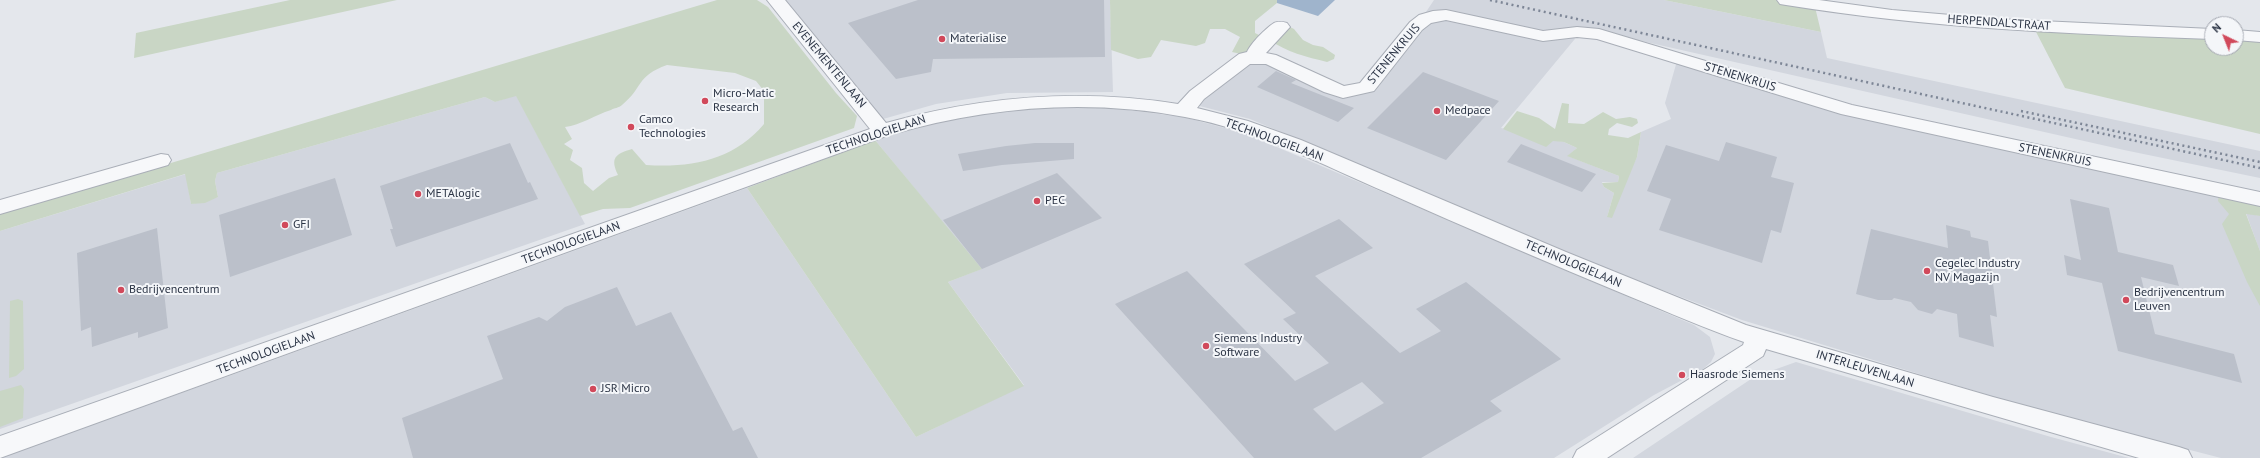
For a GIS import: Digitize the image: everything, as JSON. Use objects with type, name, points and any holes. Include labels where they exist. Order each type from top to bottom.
[{"type":"street","name":"EVENEMENTENLAAN","points":[[776,0],[882,130]]},
{"type":"street","name":"HERPENDALSTRAAT","points":[[1786,0],[1834,8],[1963,22],[2204,34]]},
{"type":"street","name":"STENENKRUIS","points":[[1256,57],[1268,60],[1343,92],[1355,91],[1368,86],[1416,26],[1425,19],[1433,16],[1446,16],[1543,36],[1586,32],[1848,110],[2260,199]]},
{"type":"street","points":[[1186,111],[1188,104],[1197,95],[1238,63],[1246,58],[1256,57],[1258,49],[1281,26]]},
{"type":"street","points":[[2244,36],[2260,37]]},
{"type":"street","name":"TECHNOLOGIELAAN","points":[[0,447],[882,130],[942,114],[1011,103],[1112,102],[1186,111],[1244,126],[1325,158],[1593,273],[1758,337]]},
{"type":"street","points":[[0,207],[161,160]]},
{"type":"street","points":[[1586,458],[1754,350],[1758,337]]},
{"type":"street","name":"INTERLEUVENLAAN","points":[[1758,337],[2051,425],[2179,458]]},
{"type":"shaded area","points":[[776,0],[1110,0],[1113,92],[1007,93],[936,104],[876,121]]},
{"type":"shaded area","points":[[1434,0],[1664,0],[1821,32],[1827,58],[2260,151],[2260,178],[2124,150],[1584,28],[1501,128],[1564,142],[1577,148],[1568,156],[1619,176],[1618,182],[1602,182],[1604,187],[1614,193],[1607,217],[1637,157],[1641,132],[1671,119],[1665,103],[1677,61],[1843,112],[2235,196],[2260,266],[2260,458],[2221,458],[2047,413],[1742,320],[1599,266],[1250,119],[1188,103],[1255,57],[1355,91],[1416,27]]},
{"type":"shaded area","points":[[516,95],[585,224],[0,429],[0,231],[186,174],[191,204],[218,197],[215,181],[217,173],[485,97],[495,102]]},
{"type":"shaded area","points":[[1068,107],[1128,110],[1183,117],[1244,133],[1694,325],[1710,337],[1715,354],[1711,362],[1703,369],[1654,395],[1554,458],[0,458],[0,456],[229,376],[747,188],[916,437],[1024,385],[948,282],[981,269],[875,140],[923,124],[1000,111]]},
{"type":"shaded area","points":[[2246,213],[2260,216],[2260,251],[2258,246]]},
{"type":"shaded area","points":[[1796,362],[2051,437],[2129,458],[1633,458],[1754,377]]},
{"type":"green space","points":[[290,0],[397,0],[134,58],[136,33]]},
{"type":"green space","points":[[717,0],[757,0],[768,7],[836,93],[857,116],[854,128],[630,208],[603,209],[580,216],[516,96],[495,102],[485,97],[217,173],[215,181],[218,197],[205,203],[191,204],[185,174],[0,231],[0,214]],"holes":[[[667,65],[735,73],[756,81],[764,91],[764,124],[739,146],[726,154],[696,163],[663,166],[646,165],[632,149],[618,155],[614,161],[618,175],[609,178],[593,191],[584,183],[582,168],[570,160],[573,150],[564,144],[572,139],[565,127],[577,124],[621,106],[629,99],[645,78],[657,69]]]},
{"type":"green space","points":[[1110,0],[1277,0],[1277,3],[1255,21],[1255,33],[1267,39],[1255,57],[1232,52],[1240,37],[1225,29],[1210,29],[1205,43],[1196,46],[1161,40],[1151,57],[1138,59],[1111,50]]},
{"type":"green space","points":[[1664,0],[1776,0],[1815,7],[1821,32]]},
{"type":"green space","points":[[1290,27],[1294,29],[1303,40],[1313,45],[1323,47],[1335,55],[1334,59],[1327,62],[1304,56],[1283,48],[1270,40],[1282,28]]},
{"type":"green space","points":[[2034,28],[2204,38],[2204,56],[2244,56],[2244,40],[2260,41],[2260,134],[2065,88]]},
{"type":"green space","points":[[1562,103],[1569,104],[1568,123],[1584,124],[1603,112],[1616,119],[1630,117],[1637,119],[1638,123],[1632,127],[1617,123],[1609,129],[1608,135],[1628,138],[1641,132],[1637,157],[1612,218],[1607,217],[1614,193],[1604,187],[1602,183],[1618,182],[1619,176],[1567,156],[1577,148],[1564,142],[1553,141],[1546,147],[1503,129],[1517,111],[1539,118],[1555,129]]},
{"type":"green space","points":[[875,140],[982,269],[948,282],[1024,386],[916,437],[747,188]]},
{"type":"green space","points":[[2219,194],[2260,201],[2260,216],[2246,214],[2260,251],[2260,306],[2247,282],[2222,224],[2229,214],[2218,201]]},
{"type":"green space","points":[[18,299],[23,301],[24,369],[16,376],[9,378],[10,301]]},
{"type":"green space","points":[[21,385],[24,389],[23,418],[0,427],[0,391]]},
{"type":"water","points":[[1277,0],[1335,0],[1318,16],[1277,3]]},
{"type":"building","name":"Materialise","points":[[918,0],[1104,0],[1105,57],[933,59],[931,72],[896,79],[848,23]]},
{"type":"building","points":[[1276,71],[1296,80],[1291,83],[1354,108],[1338,122],[1257,87]]},
{"type":"building","name":"Medpace","points":[[1423,72],[1499,101],[1446,160],[1367,128]]},
{"type":"building","points":[[1726,142],[1777,157],[1771,177],[1794,183],[1781,233],[1771,230],[1762,263],[1659,230],[1671,199],[1647,191],[1666,145],[1719,161]]},
{"type":"building","name":"METAlogic","points":[[510,143],[528,183],[530,182],[538,199],[396,247],[390,229],[393,229],[380,186]]},
{"type":"building","points":[[1035,143],[1074,143],[1074,159],[1002,165],[963,171],[958,154],[1006,146]]},
{"type":"building","points":[[1521,144],[1596,174],[1582,192],[1507,162]]},
{"type":"building","name":"PEC","points":[[1057,173],[1102,218],[982,269],[943,220]]},
{"type":"building","name":"GFI","points":[[335,178],[352,235],[230,277],[219,215]]},
{"type":"building","name":"Bedrijvencentrum Leuven","points":[[2070,199],[2109,208],[2118,252],[2173,265],[2179,286],[2141,277],[2155,334],[2234,354],[2242,383],[2118,351],[2102,283],[2067,275],[2064,255],[2081,260]]},
{"type":"building","name":"Siemens Industry Software","points":[[1339,219],[1373,248],[1315,276],[1400,353],[1441,331],[1416,309],[1466,282],[1561,359],[1490,401],[1502,411],[1421,458],[1254,458],[1115,304],[1187,271],[1295,381],[1329,363],[1283,319],[1296,313],[1244,264]],"holes":[[[1362,382],[1384,403],[1335,431],[1313,409]]]},
{"type":"building","name":"Cegelec Industry NV Magazijn","points":[[1946,225],[1970,231],[1971,237],[1988,241],[1997,317],[1990,315],[1994,347],[1959,337],[1957,314],[1937,309],[1932,314],[1918,310],[1911,302],[1894,298],[1892,300],[1878,300],[1856,294],[1871,229],[1948,248]]},
{"type":"building","name":"Bedrijvencentrum","points":[[157,228],[168,328],[138,338],[138,332],[92,347],[91,327],[81,331],[77,253]]},
{"type":"building","name":"JSR Micro","points":[[617,287],[636,326],[671,312],[733,431],[742,427],[758,458],[413,458],[402,418],[503,379],[487,336],[539,317],[547,321],[565,307]]},
{"type":"railway","points":[[1490,0],[2260,168]]},
{"type":"railway","points":[[2021,111],[2260,162]]},
{"type":"place","name":"Materialise","points":[[942,39]]},
{"type":"place","name":"Micro-Matic Research","points":[[705,101]]},
{"type":"place","name":"Medpace","points":[[1437,111]]},
{"type":"place","name":"Camco Technologies","points":[[631,127]]},
{"type":"place","name":"METAlogic","points":[[418,194]]},
{"type":"place","name":"PEC","points":[[1037,201]]},
{"type":"place","name":"GFI","points":[[285,225]]},
{"type":"place","name":"Cegelec Industry NV Magazijn","points":[[1927,271]]},
{"type":"place","name":"Bedrijvencentrum","points":[[121,290]]},
{"type":"place","name":"Bedrijvencentrum Leuven","points":[[2126,300]]},
{"type":"place","name":"Siemens Industry Software","points":[[1206,346]]},
{"type":"place","name":"Haasrode Siemens","points":[[1682,375]]},
{"type":"place","name":"JSR Micro","points":[[593,389]]}]
